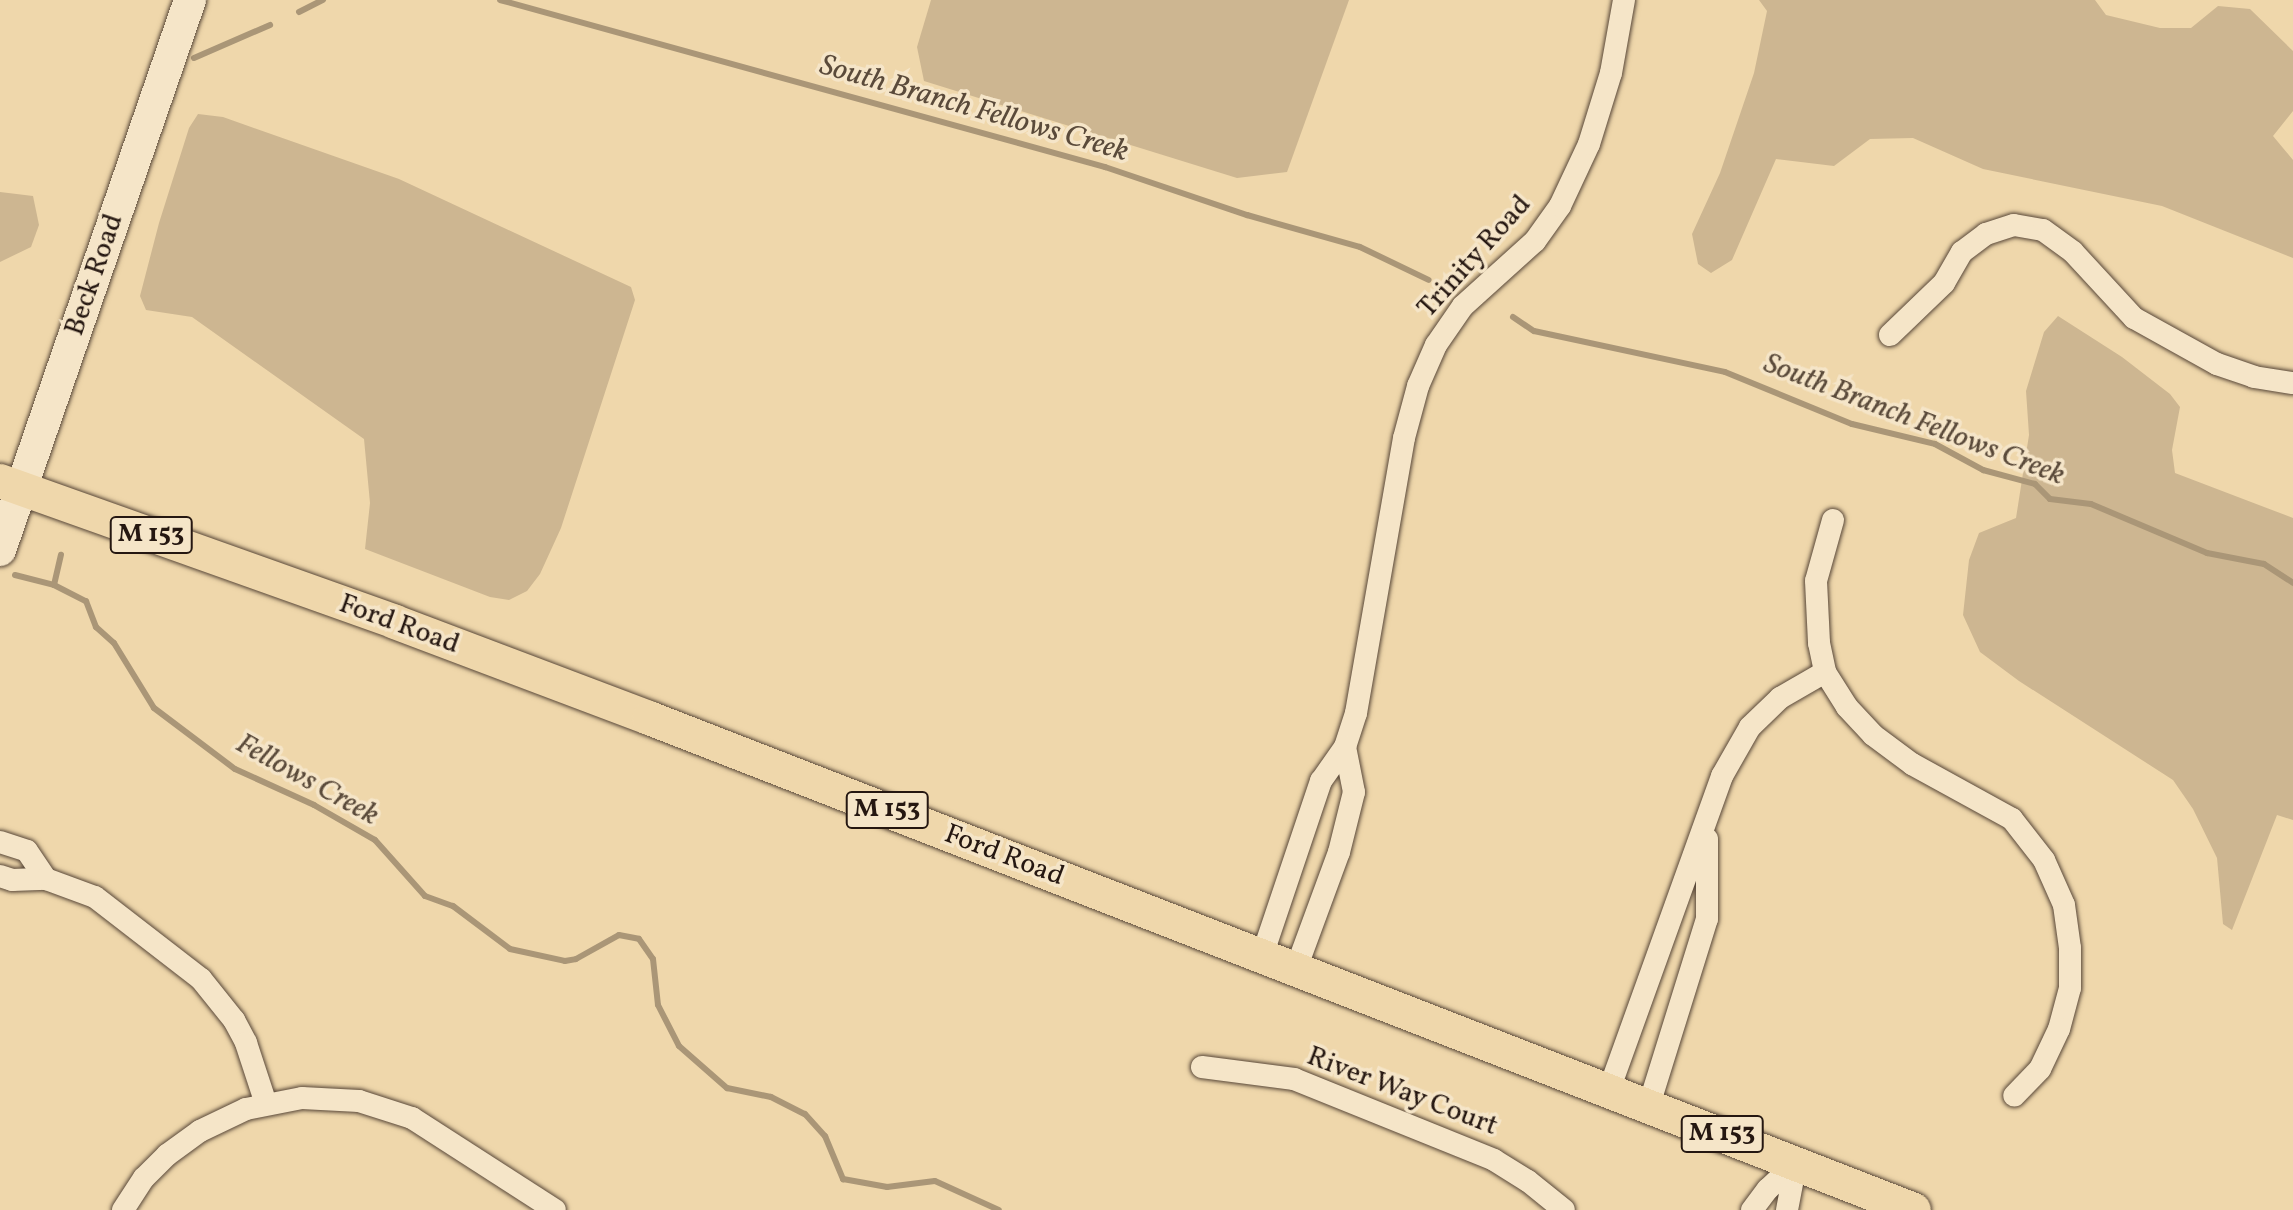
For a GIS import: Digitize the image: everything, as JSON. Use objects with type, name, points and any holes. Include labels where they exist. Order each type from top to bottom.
[{"type":"main road","name":"Beck Road","points":[[0,550],[11,485],[190,0]]},
{"type":"main road","name":"Ford Road","points":[[11,485],[395,622],[1914,1210]]},
{"type":"street","name":"Trinity Road","points":[[1262,956],[1321,781],[1345,747],[1356,713],[1404,438],[1418,386],[1436,345],[1463,306],[1535,241],[1560,206],[1589,144],[1611,73],[1624,0]]},
{"type":"street","points":[[1890,335],[1944,283],[1962,252],[1986,234],[2014,225],[2043,230],[2073,252],[2134,318],[2217,364],[2254,377],[2293,383]]},
{"type":"street","points":[[1833,520],[1816,581],[1819,643],[1825,672],[1847,707],[1873,735],[1912,764],[2012,819],[2044,860],[2064,905],[2070,948],[2070,988],[2059,1029],[2040,1069],[2014,1096]]},
{"type":"street","points":[[1609,1090],[1722,776],[1750,727],[1780,698],[1825,672]]},
{"type":"street","name":"Trinity Road","points":[[1296,969],[1339,852],[1354,792],[1345,747]]},
{"type":"street","points":[[1649,1105],[1707,919],[1707,821]]},
{"type":"street","points":[[0,842],[27,851],[46,879]]},
{"type":"street","points":[[0,876],[12,880],[46,879],[95,897],[201,979],[234,1020],[246,1043],[266,1104]]},
{"type":"street","points":[[1666,936],[1700,949]]},
{"type":"street","name":"River Way Court","points":[[1202,1067],[1294,1079],[1494,1160],[1528,1181],[1564,1210]]},
{"type":"street","points":[[123,1210],[144,1178],[182,1142],[227,1117],[266,1104],[302,1098],[338,1099],[379,1106],[443,1135],[555,1210]]},
{"type":"street","points":[[1752,1210],[1768,1189],[1796,1163]]},
{"type":"street","points":[[1787,1210],[1796,1163]]},
{"type":"shaded area","points":[[931,0],[1349,0],[1287,172],[1237,178],[924,81],[917,47]]},
{"type":"shaded area","points":[[1759,0],[2095,0],[2106,15],[2160,28],[2191,28],[2218,6],[2250,9],[2293,51],[2293,111],[2273,136],[2293,160],[2293,258],[2162,206],[1983,169],[1913,138],[1870,139],[1834,166],[1776,159],[1732,260],[1711,273],[1698,264],[1692,234],[1720,173],[1754,73],[1767,11]]},
{"type":"shaded area","points":[[198,114],[223,117],[399,179],[631,287],[635,300],[561,528],[540,574],[527,591],[509,600],[490,597],[365,549],[370,503],[364,439],[192,317],[146,310],[140,296],[159,223],[189,128]]},
{"type":"shaded area","points":[[0,192],[33,196],[39,225],[31,247],[0,262]]},
{"type":"shaded area","points":[[2058,316],[2122,357],[2170,394],[2180,407],[2172,450],[2175,473],[2293,518],[2293,820],[2277,815],[2232,930],[2223,924],[2217,858],[2193,809],[2173,780],[2019,681],[1980,652],[1963,615],[1969,560],[1979,533],[2016,518],[2029,435],[2026,391],[2044,332]]},
{"type":"waterway","name":"South Branch Fellows Creek","points":[[299,12],[323,0]]},
{"type":"waterway","name":"South Branch Fellows Creek","points":[[500,0],[1105,167],[1247,215],[1360,247],[1429,280]]},
{"type":"waterway","name":"South Branch Fellows Creek","points":[[194,58],[270,25]]},
{"type":"waterway","name":"South Branch Fellows Creek","points":[[1513,317],[1534,331],[1725,372],[1852,424],[1935,444],[1983,470],[2035,484],[2050,499],[2091,504],[2207,553],[2264,564],[2293,583]]},
{"type":"waterway","name":"South Branch Fellows Creek","points":[[54,585],[61,555]]},
{"type":"waterway","name":"Fellows Creek","points":[[15,575],[54,585],[86,601],[96,627],[114,643],[154,708],[235,769],[314,805],[375,840],[425,896],[453,906],[510,949],[565,961],[576,959],[619,935],[639,939],[653,959],[658,1005],[679,1046],[727,1088],[771,1097],[805,1114],[825,1136],[843,1179],[887,1187],[935,1181],[999,1210]]}]
